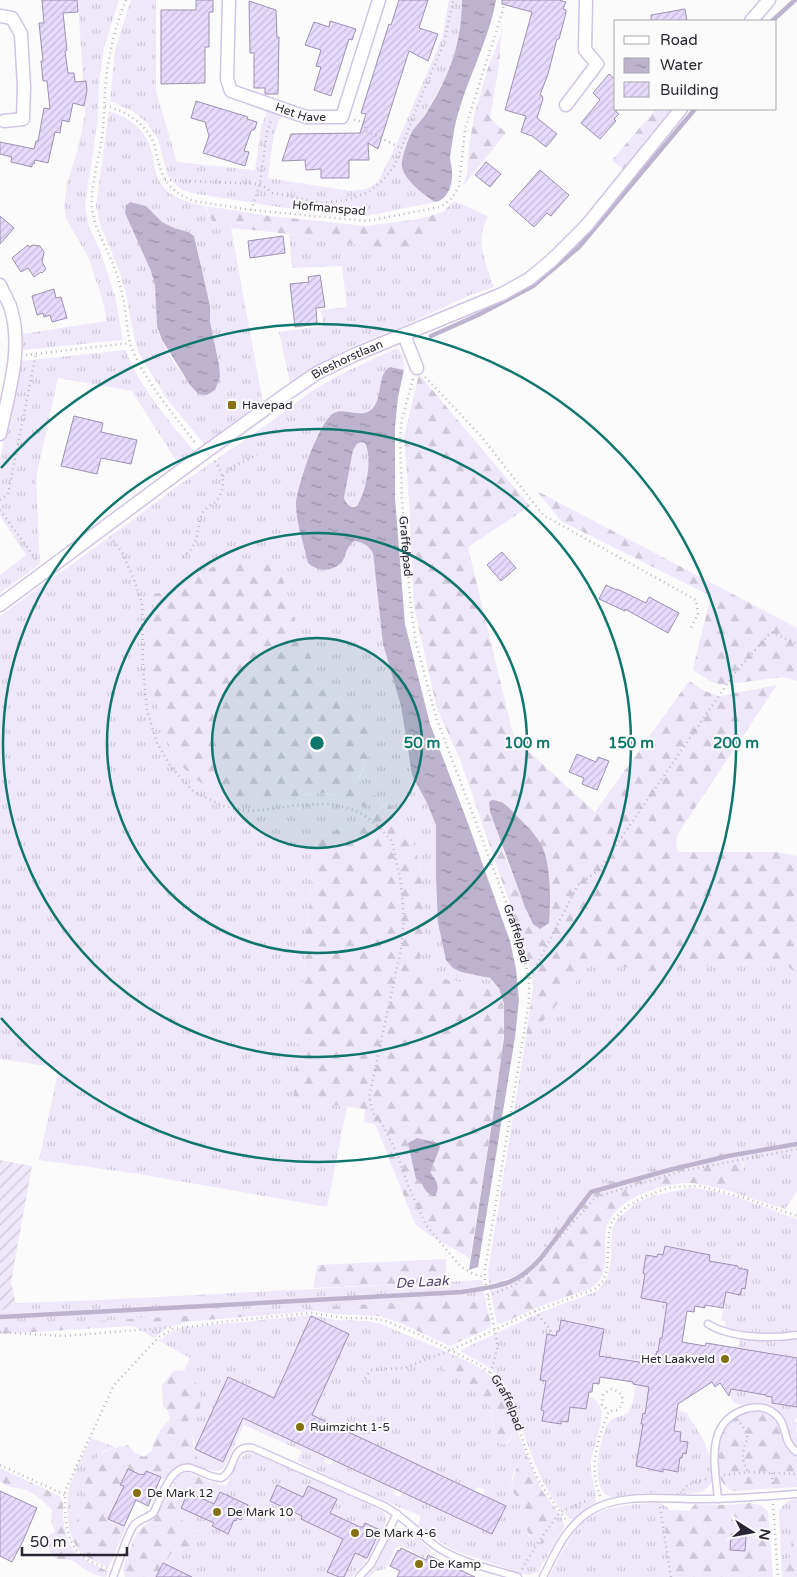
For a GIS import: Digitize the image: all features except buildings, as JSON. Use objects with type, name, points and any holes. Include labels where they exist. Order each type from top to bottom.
[{"type":"street","name":"Het Have","points":[[229,0],[227,79],[231,91],[306,117],[342,117],[378,0]]},
{"type":"street","points":[[566,105],[597,64],[585,50],[586,0]]},
{"type":"street","points":[[752,20],[769,0]]},
{"type":"street","points":[[0,16],[12,18],[21,34],[24,87],[23,119],[4,121]]},
{"type":"street","name":"Bieshorstlaan","points":[[0,605],[205,452],[317,373],[354,355],[502,294],[534,274],[552,260],[587,226],[679,110]]},
{"type":"street","points":[[0,285],[10,307],[14,327],[15,356],[1,427]]},
{"type":"street","points":[[404,335],[417,368]]},
{"type":"lane","points":[[708,1324],[724,1331],[764,1338],[782,1338],[797,1335]]},
{"type":"lane","points":[[718,1499],[714,1450],[719,1432],[734,1415],[752,1408],[763,1408],[773,1412],[782,1422],[789,1445],[797,1452]]},
{"type":"lane","points":[[114,1574],[132,1528],[138,1522],[151,1516],[175,1472],[180,1469],[190,1468],[213,1477],[221,1478],[228,1473],[237,1452],[244,1447],[253,1448],[384,1506],[451,1555],[517,1577]]},
{"type":"lane","points":[[543,1577],[562,1540],[571,1527],[590,1511],[610,1502],[634,1499],[718,1499],[797,1494]]},
{"type":"lane","points":[[359,1577],[371,1564],[397,1514]]},
{"type":"path","points":[[126,0],[117,25],[110,55],[92,210],[119,282],[130,343],[134,354],[155,388],[205,452],[216,463],[223,476],[223,485],[216,500],[203,512],[197,536],[191,549],[183,557]]},
{"type":"path","points":[[165,180],[260,184],[273,193],[322,203],[346,200],[369,192],[384,179],[395,165],[444,43],[453,0]]},
{"type":"path","name":"Hofmanspad","points":[[105,106],[120,110],[130,116],[147,132],[153,142],[165,180],[173,190],[194,201],[252,210],[367,221],[434,209],[452,199],[459,186],[465,129],[504,10],[505,0]]},
{"type":"path","points":[[252,210],[260,184],[267,132],[276,108]]},
{"type":"path","points":[[342,117],[364,122],[366,131],[401,148]]},
{"type":"path","points":[[15,356],[130,343]]},
{"type":"path","points":[[0,500],[8,494],[36,354]]},
{"type":"path","points":[[417,368],[480,435],[543,515],[696,600],[698,614],[690,630]]},
{"type":"path","name":"Graffelpad","points":[[417,368],[406,399],[400,437],[402,500],[411,608],[416,643],[436,717],[518,934],[529,979],[528,1002],[485,1277],[497,1349],[491,1373],[509,1398],[536,1474],[546,1493],[571,1527]]},
{"type":"path","points":[[223,476],[232,467],[257,455]]},
{"type":"path","points":[[0,510],[44,572]]},
{"type":"path","points":[[102,528],[122,552],[142,604],[143,669],[147,710],[157,743],[176,773],[194,792],[222,806],[246,811],[297,804],[332,804],[354,810],[379,827],[392,842],[401,883],[404,920],[401,949],[369,1097],[373,1113],[384,1127],[397,1154],[408,1185],[426,1225],[460,1266],[473,1274],[485,1277]]},
{"type":"path","points":[[529,979],[578,885],[599,870],[734,674],[771,632],[797,644]]},
{"type":"path","points":[[488,1296],[515,1285],[542,1259],[596,1197],[682,1170],[797,1149]]},
{"type":"path","points":[[365,1378],[370,1370],[404,1368],[451,1350],[536,1312],[589,1292],[599,1286],[607,1270],[609,1233],[612,1222],[627,1206],[646,1196],[672,1187],[700,1186],[745,1198],[797,1216]]},
{"type":"path","points":[[536,1312],[552,1332]]},
{"type":"path","points":[[0,1332],[64,1336],[311,1313],[386,1321],[451,1350],[491,1373]]},
{"type":"path","points":[[114,1574],[81,1556],[74,1547],[67,1526],[65,1495],[68,1483],[114,1385],[120,1377],[165,1333],[172,1329],[186,1326]]},
{"type":"path","points":[[610,1389],[616,1390],[623,1397],[623,1402],[618,1410],[609,1411],[602,1405],[603,1395],[610,1389]]},
{"type":"path","points":[[595,1498],[600,1497],[594,1475],[595,1456],[609,1411]]},
{"type":"path","points":[[734,1415],[747,1432],[748,1437],[743,1459],[748,1472]]},
{"type":"path","points":[[0,1465],[65,1495]]},
{"type":"path","points":[[772,1473],[797,1474]]},
{"type":"path","points":[[773,1496],[778,1577]]},
{"type":"path","points":[[659,1498],[671,1577]]},
{"type":"path","points":[[517,1577],[539,1541],[560,1512],[590,1499]]},
{"type":"green space","points":[[78,0],[119,0],[104,48],[99,83],[98,118],[85,206],[89,227],[100,250],[115,296],[123,340],[23,350],[22,334],[106,321],[104,305],[89,259],[66,218],[64,207],[67,183],[77,152],[85,115]]},
{"type":"green space","points":[[131,0],[156,0],[156,91],[177,162],[255,170],[261,128],[268,108],[282,113],[274,134],[268,178],[351,191],[366,189],[378,182],[442,38],[449,0],[462,0],[459,32],[447,75],[413,131],[402,166],[406,176],[426,197],[435,202],[367,216],[285,208],[191,193],[181,189],[172,182],[167,174],[158,139],[147,123],[134,112],[110,101],[115,50]]},
{"type":"green space","points":[[503,10],[499,66],[490,118],[506,133],[463,186],[467,173],[469,146],[475,112],[488,68],[501,34]]},
{"type":"green space","points":[[655,110],[674,110],[624,170],[612,160]]},
{"type":"green space","points":[[109,111],[130,121],[143,133],[150,147],[157,176],[165,189],[176,197],[204,206],[214,226],[231,228],[263,403],[205,445],[167,399],[138,352],[126,294],[119,270],[100,224],[96,206]],"holes":[[[146,206],[162,222],[194,236],[210,306],[210,323],[214,343],[198,394],[174,362],[159,334],[156,321],[156,294],[153,275],[138,238],[125,213]]]},
{"type":"green space","points":[[454,201],[488,216],[482,235],[482,243],[485,260],[494,287],[470,295],[410,323],[351,347],[310,369],[290,383],[279,332],[323,326],[321,310],[347,307],[342,266],[292,268],[289,234],[424,250],[444,223]]},
{"type":"green space","points":[[454,201],[444,223],[424,250],[405,253],[299,235],[214,226],[205,206],[270,216],[366,226],[419,219],[443,212]]},
{"type":"green space","points":[[397,348],[403,355],[404,370],[390,367],[383,377],[378,399],[370,412],[348,411],[336,413],[324,423],[309,456],[296,502],[343,560],[347,548],[354,541],[365,544],[373,553],[383,643],[401,706],[412,775],[436,825],[437,847],[461,972],[489,979],[501,991],[417,973],[422,915],[422,874],[416,852],[406,830],[387,801],[374,817],[315,838],[293,1100],[347,1107],[327,1207],[139,1174],[39,1160],[59,1068],[0,1059],[0,616],[179,485],[309,393],[339,375]],"holes":[[[272,564],[283,579],[296,625],[312,660],[326,685],[347,704],[365,767],[357,781],[366,808],[345,797],[318,793],[283,799],[188,772],[174,755],[164,729],[152,687],[152,624],[155,607],[152,594],[171,591],[191,576]]]},
{"type":"green space","points":[[126,350],[146,390],[195,452],[178,464],[132,391],[58,378],[36,478],[40,564],[0,593],[0,575],[26,555],[0,516],[0,457],[21,361]]},
{"type":"green space","points":[[419,374],[530,506],[468,547],[514,738],[595,812],[689,681],[705,691],[719,696],[777,685],[677,835],[676,846],[679,852],[776,852],[797,856],[797,974],[784,963],[719,964],[654,971],[615,966],[596,957],[525,1043],[533,987],[526,951],[460,759],[437,709],[414,607],[404,437]],"holes":[[[499,800],[532,833],[545,857],[550,898],[549,923],[546,926],[510,870],[490,812],[489,802]]]},
{"type":"green space","points":[[361,442],[365,443],[367,449],[367,474],[363,492],[357,506],[350,506],[344,498],[353,450]]},
{"type":"green space","points":[[537,491],[797,628],[797,681],[783,677],[721,685],[710,681],[694,671],[693,668],[711,596],[561,521]]},
{"type":"green space","points":[[227,561],[272,564],[283,579],[296,625],[326,685],[372,731],[373,750],[357,780],[377,797],[366,808],[344,798],[320,793],[264,801],[233,798],[207,787],[191,775],[173,753],[159,712],[150,676],[149,650],[153,617],[151,594],[171,591],[191,576]]},
{"type":"green space","points":[[388,801],[410,837],[421,869],[425,922],[417,973],[501,991],[504,1015],[502,1051],[470,1258],[432,1237],[415,1224],[375,1124],[364,1122],[365,1109],[293,1100],[315,838],[374,817]]},
{"type":"green space","points":[[596,957],[615,966],[784,963],[797,974],[797,1191],[785,1209],[732,1192],[739,1183],[744,1170],[743,1162],[738,1155],[710,1156],[647,1171],[577,1195],[566,1207],[545,1245],[531,1265],[517,1276],[489,1284],[488,1271],[525,1043]]},
{"type":"green space","points":[[732,1151],[741,1160],[744,1172],[741,1183],[732,1192],[701,1184],[680,1183],[655,1189],[630,1200],[612,1216],[607,1226],[604,1269],[602,1276],[595,1285],[501,1324],[497,1323],[489,1284],[515,1277],[528,1267],[543,1247],[561,1215],[576,1196],[601,1184],[668,1165]]},
{"type":"green space","points":[[0,1160],[32,1166],[11,1282],[16,1303],[11,1309],[0,1310]]},
{"type":"green space","points":[[689,1188],[729,1195],[797,1219],[797,1331],[752,1332],[725,1327],[726,1321],[721,1320],[726,1292],[740,1295],[742,1288],[745,1289],[738,1266],[709,1261],[710,1255],[665,1246],[663,1255],[657,1257],[646,1255],[643,1273],[646,1274],[641,1298],[667,1302],[662,1338],[660,1338],[658,1352],[654,1355],[653,1368],[635,1362],[598,1355],[604,1329],[561,1320],[556,1336],[547,1334],[540,1380],[546,1381],[541,1410],[544,1411],[542,1421],[560,1424],[561,1421],[568,1422],[570,1407],[586,1409],[588,1396],[596,1400],[602,1415],[591,1463],[596,1502],[575,1519],[570,1519],[561,1510],[541,1478],[531,1455],[516,1408],[501,1379],[461,1350],[539,1313],[597,1291],[607,1279],[611,1260],[612,1229],[618,1218],[638,1202],[652,1196]]},
{"type":"green space","points":[[446,1259],[447,1282],[313,1288],[317,1265]]},
{"type":"green space","points":[[482,1280],[485,1297],[0,1327],[0,1310],[11,1308],[16,1303]]},
{"type":"green space","points":[[485,1297],[490,1328],[450,1346],[400,1323],[379,1316],[316,1311],[133,1326],[0,1334],[0,1327]]},
{"type":"green space","points":[[311,1315],[336,1320],[368,1321],[381,1324],[459,1357],[453,1358],[459,1379],[473,1387],[479,1397],[489,1402],[494,1432],[504,1444],[508,1443],[513,1435],[518,1432],[526,1454],[514,1471],[512,1485],[513,1491],[523,1500],[520,1509],[529,1537],[551,1538],[557,1511],[562,1518],[564,1527],[538,1572],[529,1575],[523,1574],[453,1550],[418,1525],[421,1516],[362,1492],[297,1461],[302,1451],[244,1425],[223,1469],[214,1471],[200,1467],[194,1453],[195,1441],[187,1424],[192,1378],[184,1371],[190,1358],[159,1341],[170,1332],[186,1326]],"holes":[[[312,1316],[349,1334],[316,1405],[302,1411],[475,1491],[478,1487],[485,1490],[483,1495],[505,1506],[492,1534],[403,1492],[400,1497],[393,1494],[395,1489],[334,1461],[331,1465],[324,1462],[326,1457],[241,1417],[236,1434],[223,1462],[195,1449],[228,1377],[283,1402],[287,1392],[278,1387]]]},
{"type":"green space","points":[[191,1321],[168,1327],[154,1338],[133,1326]]},
{"type":"green space","points":[[740,1338],[773,1342],[797,1339],[797,1358],[738,1349]]},
{"type":"green space","points":[[459,1357],[490,1375],[504,1394],[518,1432],[517,1435],[513,1435],[506,1443],[499,1444],[496,1442],[489,1402],[483,1401],[470,1385],[444,1369],[444,1363]]},
{"type":"green space","points":[[174,1370],[184,1371],[191,1376],[199,1389],[201,1404],[194,1417],[187,1424],[193,1438],[194,1453],[200,1467],[189,1464],[180,1465],[172,1470],[166,1480],[147,1471],[144,1475],[141,1475],[128,1469],[120,1485],[124,1487],[108,1519],[126,1527],[109,1567],[83,1554],[73,1540],[73,1528],[84,1505],[85,1482],[92,1464],[104,1452],[128,1445],[135,1453],[144,1457],[152,1450],[158,1433],[170,1419],[168,1411],[163,1406],[162,1385]]},
{"type":"green space","points":[[635,1384],[652,1387],[647,1400],[645,1414],[643,1414],[636,1466],[644,1467],[644,1470],[663,1471],[663,1469],[678,1472],[683,1453],[686,1454],[688,1442],[680,1441],[681,1432],[674,1431],[677,1410],[687,1413],[706,1446],[712,1465],[713,1479],[708,1487],[700,1492],[688,1494],[642,1493],[612,1497],[605,1493],[600,1486],[598,1463],[602,1438],[610,1421],[625,1415],[631,1408]]},
{"type":"green space","points":[[731,1389],[766,1395],[772,1397],[772,1403],[797,1407],[795,1422],[797,1423],[797,1449],[793,1444],[783,1417],[779,1413],[767,1407],[734,1402],[731,1397]]},
{"type":"green space","points":[[756,1411],[767,1414],[774,1419],[779,1425],[785,1446],[797,1456],[797,1487],[733,1491],[726,1487],[722,1481],[717,1464],[717,1455],[723,1431],[737,1417]]},
{"type":"green space","points":[[91,1438],[115,1447],[103,1451],[85,1480],[86,1498],[76,1520],[72,1538],[67,1510],[70,1486]]},
{"type":"green space","points":[[249,1453],[257,1454],[383,1511],[386,1516],[379,1540],[363,1565],[352,1577],[156,1577],[174,1552],[186,1549],[190,1527],[182,1520],[180,1511],[188,1492],[210,1494],[213,1484],[211,1482],[226,1486],[237,1463],[244,1455]]},
{"type":"green space","points":[[526,1454],[541,1489],[557,1511],[552,1536],[538,1545],[532,1540],[527,1529],[522,1524],[520,1515],[523,1500],[515,1495],[512,1489],[517,1467],[520,1460]]},
{"type":"green space","points":[[0,1468],[60,1496],[63,1503],[64,1527],[70,1545],[80,1557],[108,1571],[106,1577],[93,1574],[70,1560],[54,1557],[48,1543],[50,1534],[55,1532],[51,1522],[52,1510],[32,1493],[9,1487],[0,1481]]},
{"type":"green space","points":[[187,1472],[211,1482],[213,1486],[208,1501],[188,1492],[181,1506],[181,1518],[196,1534],[195,1543],[193,1546],[177,1550],[169,1556],[167,1565],[156,1577],[125,1577],[123,1569],[137,1532],[156,1516],[178,1476]]},
{"type":"green space","points":[[797,1499],[797,1530],[792,1538],[790,1557],[782,1573],[779,1512],[786,1502]]},
{"type":"green space","points":[[658,1503],[670,1510],[665,1529],[673,1577],[549,1577],[567,1543],[585,1521],[596,1514],[610,1509]]},
{"type":"green space","points":[[750,1503],[761,1505],[768,1512],[773,1577],[673,1577],[665,1529],[670,1510],[689,1511],[695,1504],[726,1505]]},
{"type":"green space","points":[[398,1528],[408,1530],[431,1550],[424,1558],[415,1554],[414,1556],[411,1554],[412,1551],[399,1545],[384,1569],[375,1572],[370,1577],[366,1577],[375,1566],[389,1538]]},
{"type":"green space","points":[[797,1530],[797,1577],[782,1577],[783,1569],[790,1557],[792,1538]]},
{"type":"water","points":[[462,0],[496,0],[487,33],[458,114],[450,157],[452,177],[449,191],[440,201],[435,202],[410,182],[403,171],[402,162],[411,133],[434,100],[451,65],[458,38]]},
{"type":"water","points":[[130,202],[146,206],[162,222],[194,236],[210,306],[210,322],[220,377],[215,390],[207,395],[198,394],[190,385],[162,340],[157,326],[155,285],[151,271],[125,213],[126,206]]},
{"type":"water","points":[[390,367],[404,370],[398,397],[395,427],[395,498],[405,624],[430,724],[510,941],[516,969],[519,1000],[515,1037],[478,1267],[469,1270],[504,1038],[504,1004],[499,988],[490,978],[461,972],[453,968],[446,960],[438,923],[436,825],[412,775],[401,706],[383,644],[373,553],[365,544],[354,541],[342,562],[334,568],[325,570],[312,566],[308,563],[296,511],[297,495],[310,455],[328,418],[334,413],[344,411],[364,413],[373,408],[386,370]],"holes":[[[365,443],[368,457],[366,484],[357,506],[352,507],[344,498],[353,450],[357,444]]]},
{"type":"water","points":[[492,800],[503,803],[531,830],[545,854],[550,884],[550,914],[549,923],[540,929],[533,924],[525,907],[490,812],[489,802]]},
{"type":"water","points":[[417,1138],[438,1143],[440,1147],[430,1172],[438,1186],[435,1196],[428,1193],[416,1179],[408,1143]]},
{"type":"waterway","points":[[773,20],[795,0]]},
{"type":"waterway","points":[[431,336],[478,315],[533,286],[579,247],[694,110]]},
{"type":"waterway","name":"De Laak","points":[[0,1317],[462,1292],[496,1286],[514,1280],[532,1268],[591,1192],[728,1156],[797,1144]]},
{"type":"place","name":"Havepad","points":[[232,405]]},
{"type":"place","name":"Het Laakveld","points":[[725,1359]]},
{"type":"place","name":"Ruimzicht 1-5","points":[[300,1427]]},
{"type":"place","name":"De Mark 12","points":[[137,1493]]},
{"type":"place","name":"De Mark 10","points":[[217,1512]]},
{"type":"place","name":"De Mark 4-6","points":[[355,1533]]},
{"type":"place","name":"De Kamp","points":[[419,1564]]}]
